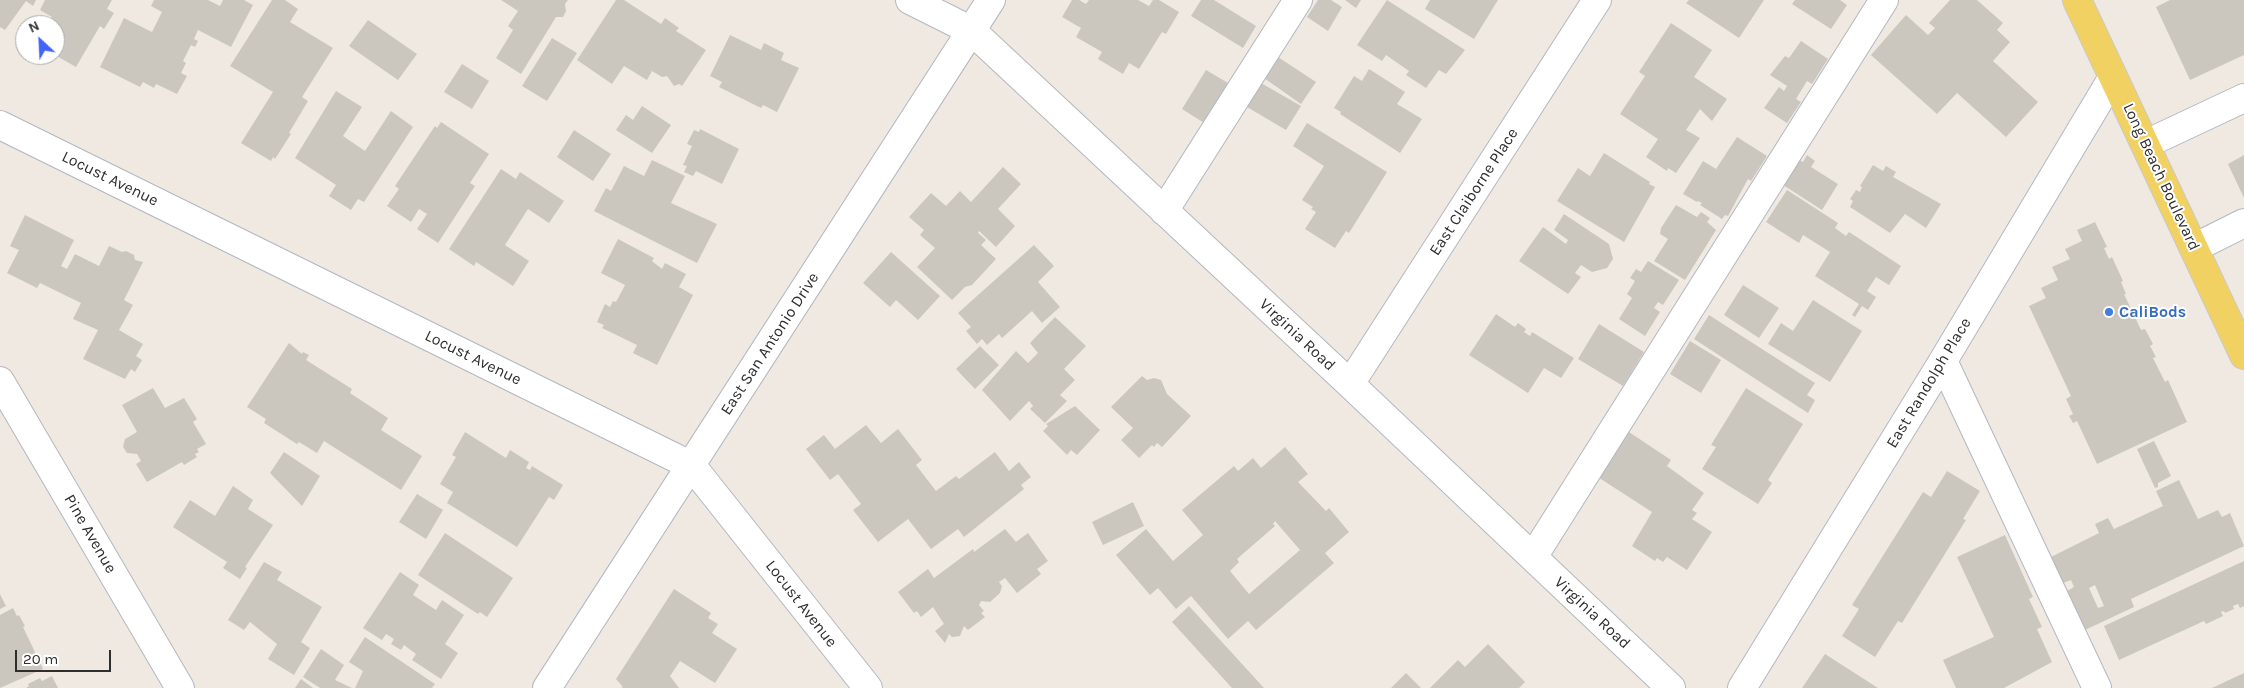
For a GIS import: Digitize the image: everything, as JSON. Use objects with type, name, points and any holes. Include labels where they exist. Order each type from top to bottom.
[{"type":"main road","name":"Long Beach Boulevard","points":[[2077,0],[2244,355]]},
{"type":"street","name":"Virginia Road","points":[[910,0],[972,31],[1672,688]]},
{"type":"street","name":"East San Antonio Drive","points":[[548,688],[991,0]]},
{"type":"street","points":[[1164,210],[1298,0]]},
{"type":"street","name":"East Claiborne Place","points":[[1350,384],[1597,0]]},
{"type":"street","points":[[1533,557],[1884,0]]},
{"type":"street","name":"East Randolph Place","points":[[1742,688],[1943,361],[2113,77]]},
{"type":"street","points":[[2146,144],[2244,98]]},
{"type":"street","name":"Locust Avenue","points":[[0,125],[692,466],[868,688]]},
{"type":"street","points":[[2194,248],[2244,223]]},
{"type":"street","points":[[1943,361],[2097,688]]},
{"type":"street","name":"Pine Avenue","points":[[0,381],[180,688]]},
{"type":"building","points":[[0,0],[36,0],[33,6],[26,1],[5,30],[0,27]]},
{"type":"building","points":[[45,0],[112,0],[107,9],[114,13],[104,29],[100,26],[76,67],[65,61],[65,15],[49,15],[40,10]]},
{"type":"building","points":[[154,0],[208,0],[220,6],[223,0],[244,0],[253,5],[231,47],[198,30],[194,39],[198,41],[195,47],[191,45],[183,61],[186,63],[181,73],[187,76],[177,94],[156,84],[154,88],[143,82],[140,87],[100,67],[124,18],[152,32],[162,12],[151,6]]},
{"type":"building","points":[[272,0],[285,0],[298,9],[290,22],[333,48],[302,97],[308,101],[289,133],[291,134],[275,159],[273,157],[271,161],[241,143],[273,92],[230,66]]},
{"type":"building","points":[[501,0],[568,0],[565,4],[566,11],[563,17],[556,17],[521,74],[496,58],[513,30],[508,26],[518,11]]},
{"type":"building","points":[[616,0],[624,0],[661,24],[665,18],[679,28],[676,31],[706,50],[682,86],[679,84],[674,86],[667,76],[662,77],[652,71],[647,80],[624,66],[612,84],[577,60]]},
{"type":"building","points":[[1072,0],[1079,0],[1086,4],[1089,0],[1138,0],[1149,6],[1153,0],[1159,0],[1179,12],[1166,34],[1162,32],[1139,69],[1129,63],[1123,74],[1098,59],[1102,52],[1076,37],[1081,28],[1062,17]]},
{"type":"building","points":[[1201,0],[1214,0],[1256,26],[1243,48],[1191,16]]},
{"type":"building","points":[[1318,0],[1331,0],[1342,7],[1328,31],[1307,17]]},
{"type":"building","points":[[1345,0],[1361,0],[1356,8]]},
{"type":"building","points":[[1387,0],[1465,50],[1446,74],[1439,70],[1426,88],[1406,75],[1409,71],[1386,55],[1382,61],[1357,45]]},
{"type":"building","points":[[1430,0],[1498,0],[1474,39],[1425,9]]},
{"type":"building","points":[[1689,0],[1764,0],[1739,38],[1686,3]]},
{"type":"building","points":[[1795,0],[1840,0],[1847,5],[1831,29],[1792,4]]},
{"type":"building","points":[[1950,0],[1977,0],[2003,23],[1997,30],[2010,42],[1993,61],[2038,102],[2006,137],[1957,93],[1937,114],[1871,55],[1906,15],[1928,35],[1935,28],[1929,23]]},
{"type":"building","points":[[2170,0],[2244,0],[2244,55],[2190,80],[2156,7]]},
{"type":"building","points":[[368,20],[417,54],[398,80],[349,46]]},
{"type":"building","points":[[1671,23],[1712,50],[1694,77],[1727,99],[1712,121],[1700,109],[1686,130],[1700,138],[1676,173],[1668,168],[1667,171],[1646,157],[1658,139],[1620,114],[1645,76],[1639,72]]},
{"type":"building","points":[[730,35],[761,50],[764,43],[784,53],[781,60],[799,68],[777,112],[763,105],[761,108],[719,87],[722,82],[710,76]]},
{"type":"building","points":[[552,38],[577,53],[547,101],[522,86]]},
{"type":"building","points":[[1801,41],[1828,59],[1812,84],[1807,81],[1796,99],[1801,102],[1787,123],[1764,108],[1779,87],[1784,91],[1787,86],[1770,75],[1785,56],[1789,58]]},
{"type":"building","points":[[1278,57],[1316,82],[1301,104],[1264,78]]},
{"type":"building","points":[[462,64],[489,81],[472,109],[444,92]]},
{"type":"building","points":[[1369,69],[1405,92],[1397,104],[1422,119],[1400,153],[1340,114],[1341,112],[1334,108],[1354,76],[1362,81]]},
{"type":"building","points":[[1206,70],[1228,83],[1220,96],[1225,99],[1209,126],[1182,109]]},
{"type":"building","points":[[1261,83],[1301,106],[1286,130],[1247,107]]},
{"type":"building","points":[[336,91],[362,107],[343,136],[365,151],[391,111],[413,127],[364,202],[358,199],[351,210],[329,196],[336,185],[295,158]]},
{"type":"building","points":[[642,106],[671,125],[652,153],[616,130],[626,115],[633,120]]},
{"type":"building","points":[[441,122],[489,154],[470,183],[475,186],[438,243],[417,229],[427,214],[419,209],[411,222],[387,206],[399,189],[395,186],[435,126],[437,128]]},
{"type":"building","points":[[1307,123],[1387,172],[1349,233],[1346,231],[1335,248],[1305,229],[1316,212],[1311,209],[1313,207],[1302,200],[1324,166],[1293,146]]},
{"type":"building","points":[[700,129],[739,149],[722,184],[696,171],[693,176],[684,172],[687,166],[683,165],[692,146],[687,144],[694,130],[699,132]]},
{"type":"building","points":[[574,130],[611,154],[593,181],[557,157]]},
{"type":"building","points":[[1737,137],[1767,156],[1751,181],[1748,179],[1728,216],[1725,215],[1722,219],[1700,205],[1702,203],[1683,194],[1703,161],[1716,169]]},
{"type":"building","points":[[1604,153],[1655,187],[1624,242],[1557,201],[1578,168],[1590,176]]},
{"type":"building","points":[[1807,155],[1815,161],[1811,167],[1838,184],[1822,210],[1780,183],[1796,158],[1803,162]]},
{"type":"building","points":[[2244,155],[2244,198],[2228,164]]},
{"type":"building","points":[[652,160],[685,176],[671,203],[717,224],[697,263],[594,211],[606,188],[611,191],[624,166],[644,176]]},
{"type":"building","points":[[1873,165],[1883,171],[1886,166],[1896,172],[1893,177],[1941,204],[1926,228],[1905,214],[1890,233],[1850,207],[1853,201],[1850,199],[1856,190],[1860,192],[1862,187],[1860,186]]},
{"type":"building","points":[[1003,167],[1021,184],[998,209],[1015,226],[996,247],[979,231],[978,233],[986,240],[981,245],[996,259],[972,285],[965,287],[952,300],[917,267],[935,248],[920,235],[924,230],[909,217],[931,193],[946,206],[960,191],[971,202]]},
{"type":"building","points":[[501,169],[516,179],[520,172],[564,201],[549,223],[528,209],[505,245],[529,261],[513,286],[476,262],[474,266],[449,249]]},
{"type":"building","points":[[1787,190],[1838,223],[1835,228],[1846,236],[1849,232],[1901,266],[1889,285],[1876,277],[1867,291],[1876,297],[1868,310],[1862,306],[1855,317],[1852,315],[1859,304],[1815,276],[1830,252],[1803,235],[1799,243],[1766,222]]},
{"type":"building","points":[[1676,205],[1697,217],[1701,212],[1710,218],[1707,222],[1716,230],[1685,280],[1654,261],[1668,239],[1660,234],[1661,228]]},
{"type":"building","points":[[1564,214],[1609,244],[1613,259],[1607,268],[1592,272],[1581,265],[1575,273],[1581,277],[1568,294],[1519,261],[1543,227],[1566,244],[1568,240],[1554,230]]},
{"type":"building","points":[[25,215],[74,240],[61,266],[67,269],[75,254],[99,266],[109,246],[122,252],[126,251],[134,255],[135,260],[143,262],[124,300],[133,305],[119,330],[143,344],[136,356],[142,360],[135,372],[131,369],[125,379],[83,359],[98,330],[73,319],[81,303],[40,283],[37,288],[7,273],[19,250],[10,246]]},
{"type":"building","points":[[2095,222],[2107,247],[2104,248],[2109,259],[2112,257],[2123,281],[2121,282],[2126,294],[2124,294],[2141,330],[2145,329],[2153,344],[2150,346],[2156,357],[2153,358],[2165,382],[2168,380],[2187,422],[2097,464],[2077,421],[2073,423],[2069,416],[2073,414],[2066,399],[2071,396],[2029,306],[2046,298],[2041,288],[2058,280],[2052,267],[2070,259],[2065,249],[2082,241],[2077,230]]},
{"type":"building","points":[[618,239],[654,258],[652,261],[662,269],[665,263],[686,274],[679,287],[693,295],[657,365],[633,353],[637,345],[602,328],[604,325],[597,322],[605,304],[610,307],[613,301],[616,302],[625,285],[601,273]]},
{"type":"building","points":[[1034,245],[1054,266],[1038,282],[1060,307],[1042,323],[1032,311],[1002,338],[999,334],[987,345],[982,339],[977,344],[966,331],[971,327],[958,313]]},
{"type":"building","points":[[891,252],[940,296],[918,320],[896,300],[890,307],[863,283]]},
{"type":"building","points":[[1648,261],[1679,280],[1663,305],[1658,302],[1654,308],[1660,312],[1645,336],[1619,319],[1632,298],[1627,294],[1635,281],[1630,278],[1636,269],[1641,272]]},
{"type":"building","points":[[1743,285],[1779,308],[1759,338],[1724,315]]},
{"type":"building","points":[[1813,300],[1862,331],[1830,382],[1768,344],[1781,323],[1793,331]]},
{"type":"building","points":[[1496,314],[1515,327],[1518,323],[1526,329],[1524,332],[1530,336],[1532,332],[1574,358],[1561,378],[1544,368],[1528,393],[1469,355]]},
{"type":"building","points":[[1709,315],[1815,383],[1807,395],[1815,400],[1808,413],[1694,339]]},
{"type":"building","points":[[1055,317],[1086,346],[1064,369],[1075,380],[1060,395],[1067,401],[1045,423],[1030,409],[1033,406],[1029,401],[1010,421],[982,390],[1016,351],[1028,363],[1038,353],[1030,343]]},
{"type":"building","points":[[1599,324],[1644,352],[1623,386],[1578,359]]},
{"type":"building","points":[[1690,341],[1721,360],[1701,393],[1670,374]]},
{"type":"building","points":[[289,343],[302,354],[303,352],[309,355],[306,360],[352,389],[350,393],[388,418],[381,430],[422,456],[401,490],[324,441],[317,453],[299,442],[297,444],[264,423],[266,419],[247,407]]},
{"type":"building","points":[[980,346],[999,365],[975,389],[956,369]]},
{"type":"building","points":[[1142,376],[1147,380],[1154,378],[1161,380],[1167,394],[1191,416],[1162,447],[1157,443],[1154,447],[1152,445],[1139,458],[1121,440],[1133,428],[1111,407]]},
{"type":"building","points":[[153,388],[165,408],[184,398],[197,419],[193,422],[206,444],[197,449],[199,452],[195,454],[197,457],[184,465],[182,462],[147,482],[136,464],[141,461],[137,454],[127,453],[123,447],[125,439],[137,432],[122,405]]},
{"type":"building","points":[[1746,388],[1803,424],[1768,480],[1772,483],[1758,504],[1702,469],[1716,447],[1711,445]]},
{"type":"building","points":[[1075,406],[1100,430],[1077,455],[1071,450],[1067,455],[1043,431],[1048,426],[1046,424]]},
{"type":"building","points":[[866,425],[881,443],[898,429],[922,460],[916,465],[936,491],[956,476],[959,479],[995,452],[1009,471],[1019,462],[1031,477],[1021,485],[1024,489],[964,537],[958,529],[931,549],[908,519],[878,542],[853,510],[861,504],[838,474],[830,480],[806,449],[824,435],[835,449]]},
{"type":"building","points":[[1623,428],[1671,460],[1667,466],[1704,493],[1692,510],[1697,513],[1692,519],[1712,532],[1687,570],[1667,557],[1663,562],[1657,558],[1655,561],[1632,546],[1652,512],[1593,474]]},
{"type":"building","points":[[465,432],[506,458],[510,450],[529,462],[526,468],[530,470],[532,466],[563,485],[554,500],[549,497],[517,547],[447,503],[453,492],[440,484],[456,457],[452,455]]},
{"type":"building","points":[[2154,441],[2171,476],[2158,483],[2158,487],[2155,488],[2137,449]]},
{"type":"building","points":[[1285,447],[1308,474],[1298,482],[1326,511],[1329,508],[1349,532],[1325,553],[1334,563],[1256,630],[1248,621],[1228,639],[1191,596],[1176,609],[1158,588],[1150,595],[1116,555],[1146,529],[1173,561],[1203,535],[1182,510],[1234,466],[1238,471],[1253,458],[1261,468]],"holes":[[[1275,521],[1300,550],[1249,594],[1230,571],[1239,562],[1237,559],[1275,526],[1273,524]]]},
{"type":"building","points":[[284,452],[320,476],[302,506],[270,473]]},
{"type":"building","points":[[1947,471],[1980,491],[1963,519],[1966,520],[1902,623],[1898,621],[1875,657],[1842,636],[1859,609],[1852,605],[1923,492],[1931,497]]},
{"type":"building","points":[[2179,480],[2198,519],[2218,510],[2222,517],[2230,513],[2244,546],[2131,599],[2134,607],[2085,630],[2067,591],[2074,587],[2071,580],[2063,583],[2051,557],[2099,533],[2095,524],[2108,518],[2114,529],[2163,506],[2156,491]],"holes":[[[2095,585],[2104,606],[2098,608],[2089,588]]]},
{"type":"building","points":[[233,486],[253,500],[248,509],[273,525],[245,567],[247,568],[240,579],[223,568],[227,562],[173,527],[190,500],[215,516]]},
{"type":"building","points":[[417,494],[443,510],[426,539],[399,522]]},
{"type":"building","points":[[1133,502],[1144,526],[1103,545],[1092,522]]},
{"type":"building","points":[[1005,529],[1016,542],[1028,533],[1048,561],[1037,569],[1041,574],[1017,593],[1005,578],[999,582],[1002,586],[1000,593],[990,602],[981,601],[979,605],[984,611],[981,613],[985,617],[968,630],[964,626],[960,636],[952,637],[949,634],[945,643],[935,631],[944,624],[933,607],[921,617],[917,611],[914,613],[898,592],[928,569],[934,578],[973,549],[974,552]]},
{"type":"building","points":[[445,533],[513,578],[487,617],[480,612],[478,614],[418,575]]},
{"type":"building","points":[[2005,535],[2033,597],[2029,599],[2042,627],[2037,629],[2052,662],[2004,688],[1956,688],[1943,660],[1994,637],[1957,557]]},
{"type":"building","points":[[2244,561],[2244,606],[2240,608],[2238,604],[2233,606],[2234,609],[2225,613],[2224,611],[2221,612],[2223,616],[2206,624],[2204,621],[2119,660],[2104,626]]},
{"type":"building","points":[[264,562],[282,572],[277,580],[322,607],[301,642],[310,648],[294,675],[268,659],[277,644],[250,622],[244,630],[228,620]]},
{"type":"building","points":[[400,572],[419,585],[413,595],[436,610],[442,600],[464,615],[445,644],[458,653],[441,679],[412,660],[416,654],[404,645],[401,650],[391,644],[394,639],[386,634],[382,640],[363,628]]},
{"type":"building","points":[[674,589],[711,613],[708,618],[718,624],[712,633],[737,649],[715,683],[680,661],[670,676],[679,688],[621,688],[623,687],[616,679]]},
{"type":"building","points":[[0,594],[6,606],[0,609]]},
{"type":"building","points":[[1189,606],[1264,688],[1232,688],[1172,622]]},
{"type":"building","points":[[13,608],[25,626],[23,627],[43,669],[0,688],[0,615]]},
{"type":"building","points":[[365,637],[435,684],[432,688],[355,688],[363,671],[349,662]]},
{"type":"building","points":[[1488,644],[1525,682],[1519,688],[1430,688],[1458,660],[1465,667]]},
{"type":"building","points":[[321,649],[344,665],[335,680],[352,688],[320,688],[303,677]]},
{"type":"building","points":[[1825,654],[1878,688],[1802,688]]},
{"type":"building","points":[[1406,673],[1421,688],[1391,688]]},
{"type":"building","points":[[2244,673],[2244,688],[2212,688]]},
{"type":"building","points":[[52,676],[58,688],[26,688],[29,686],[28,684],[40,678],[42,681]]},
{"type":"building","points":[[301,679],[313,688],[295,688]]},
{"type":"place","name":"CaliBods","points":[[2109,312]]}]
